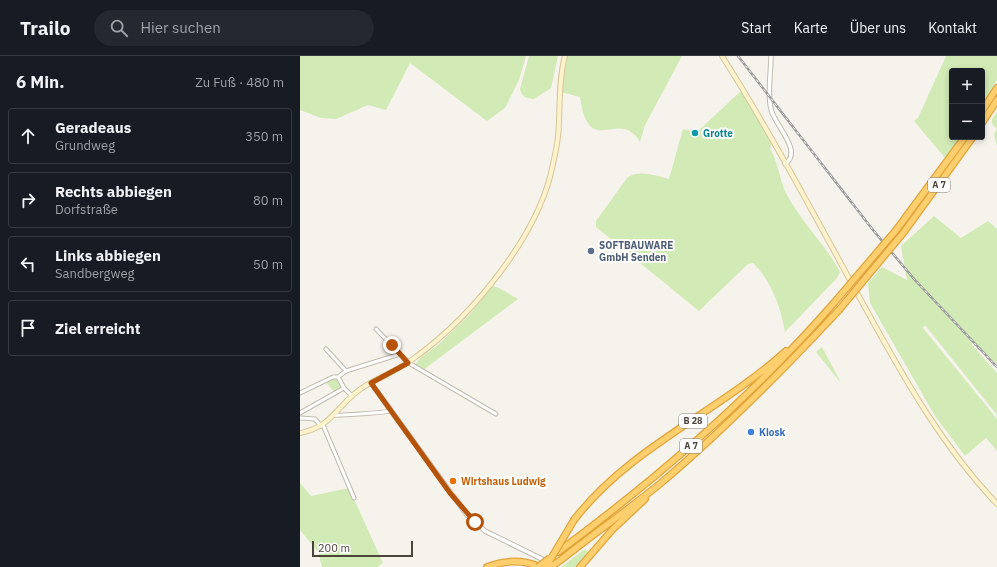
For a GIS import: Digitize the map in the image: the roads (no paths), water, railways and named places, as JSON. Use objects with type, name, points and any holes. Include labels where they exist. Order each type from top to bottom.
[{"type":"highway","points":[[985,106],[997,88]]},
{"type":"highway","points":[[985,118],[997,100]]},
{"type":"highway","name":"A 7","points":[[486,567],[511,561],[530,562],[539,567],[641,489],[704,436],[770,372],[833,304],[897,229],[963,140]]},
{"type":"highway","name":"A 7","points":[[551,567],[660,483],[753,399],[839,310],[904,232],[971,140]]},
{"type":"highway","name":"B 28","points":[[546,567],[574,520],[597,494],[641,456],[740,389],[812,328]]},
{"type":"highway","points":[[580,567],[613,529],[657,488],[660,483]]},
{"type":"main road","points":[[300,433],[322,425],[335,415],[352,396],[371,383],[418,356],[455,323],[492,281],[520,242],[545,193],[553,165],[558,136],[565,56]]},
{"type":"main road","points":[[722,56],[785,164],[922,408],[954,455],[997,504]]},
{"type":"street","points":[[771,56],[771,111],[792,149],[791,158],[785,164]]},
{"type":"street","points":[[376,329],[408,363],[496,414]]},
{"type":"street","points":[[326,348],[346,371]]},
{"type":"street","points":[[300,394],[332,377],[338,377],[346,371],[400,354]]},
{"type":"street","points":[[338,377],[344,388],[352,396]]},
{"type":"street","points":[[371,383],[390,411],[471,518],[485,531],[531,553],[555,567]]},
{"type":"street","points":[[300,413],[344,388]]},
{"type":"street","points":[[335,415],[342,416],[357,413],[390,411]]},
{"type":"street","points":[[300,418],[314,419],[322,425],[354,498]]},
{"type":"railway","points":[[738,56],[873,230],[914,279],[997,367]]},
{"type":"place","name":"Grotte","points":[[695,133]]},
{"type":"place","name":"SOFTBAUWARE GmbH Senden","points":[[591,251]]},
{"type":"place","name":"Kiosk","points":[[751,432]]},
{"type":"place","name":"Wirtshaus Ludwig","points":[[453,481]]}]
